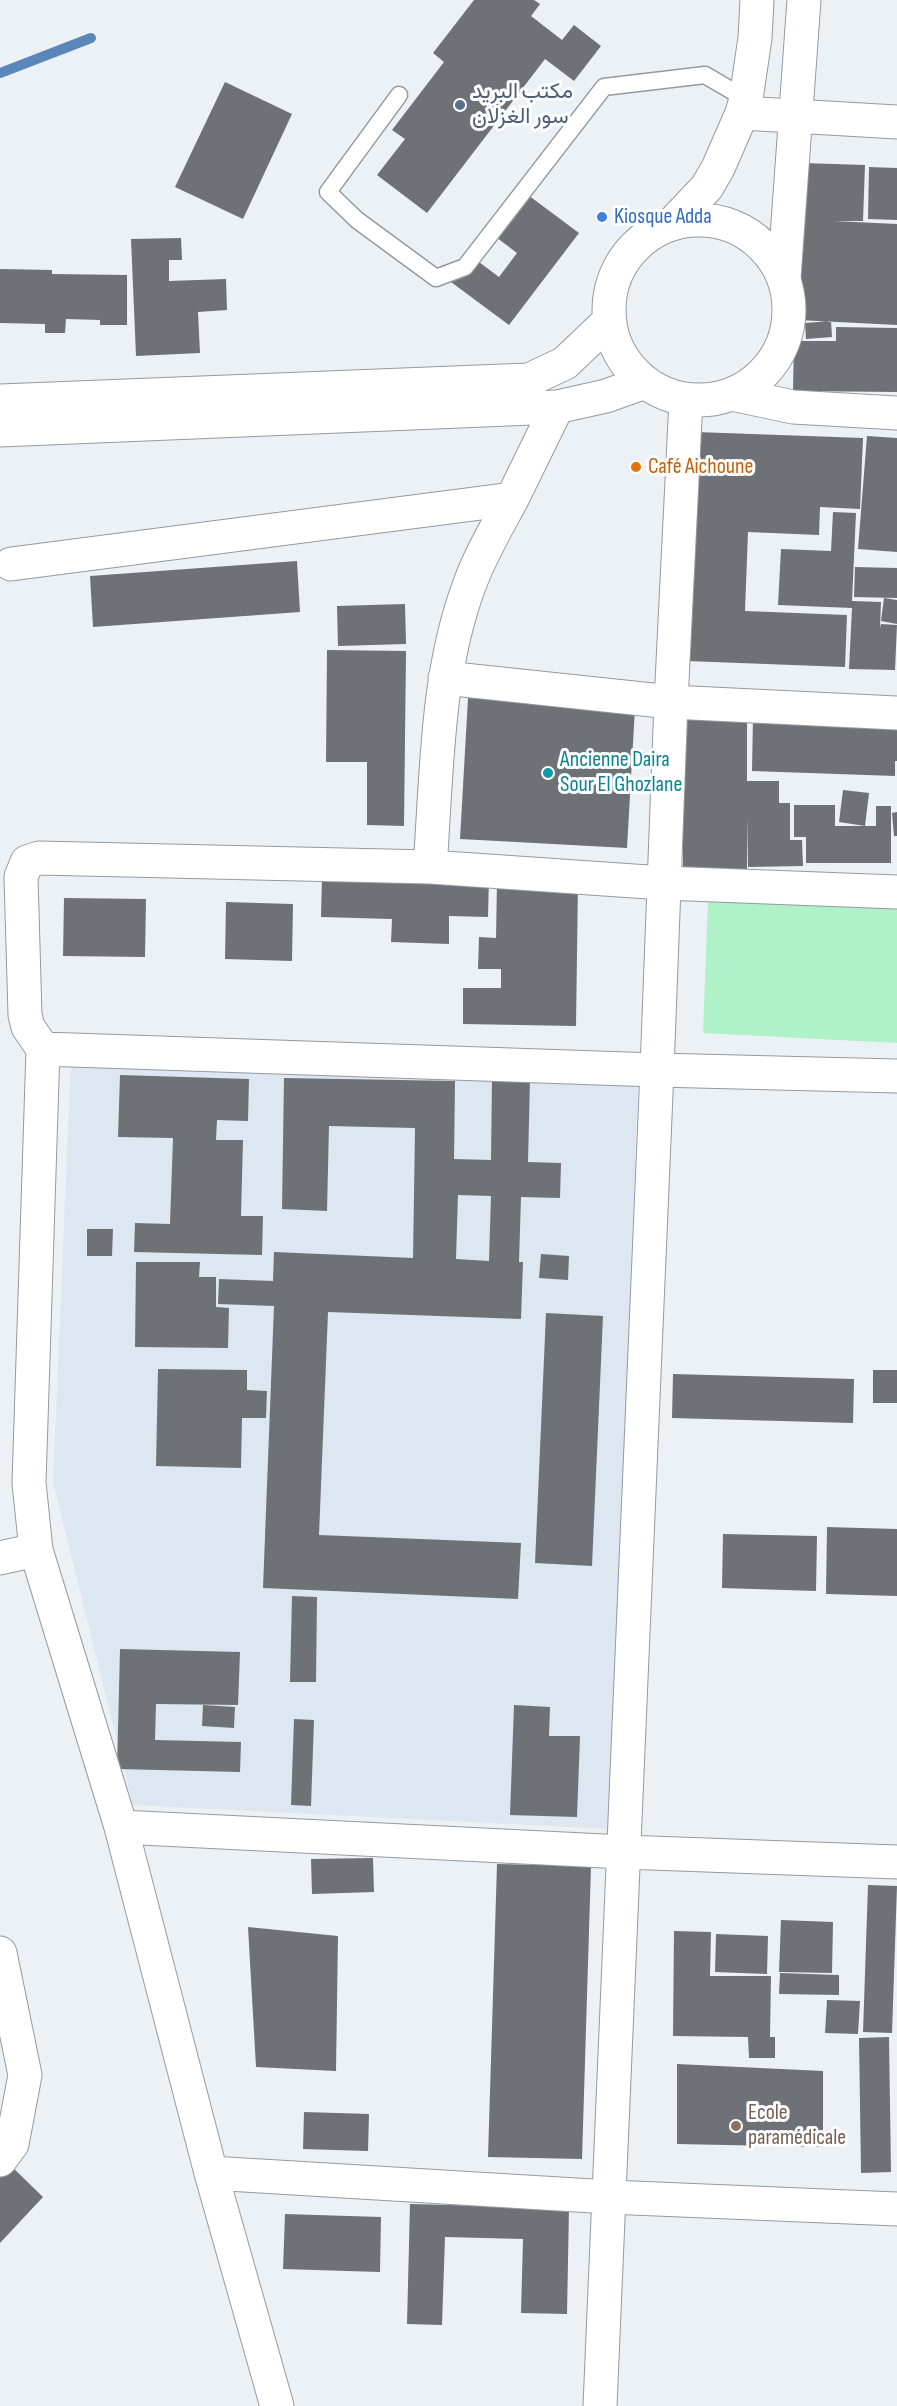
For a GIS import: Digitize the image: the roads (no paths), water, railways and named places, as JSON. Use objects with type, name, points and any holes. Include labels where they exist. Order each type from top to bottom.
[{"type":"street","points":[[672,224],[706,187],[718,168],[744,106],[755,38],[757,0]]},
{"type":"street","points":[[784,278],[766,249],[739,228],[706,220],[672,224],[644,238],[622,261],[610,290],[609,321],[617,349],[634,374],[658,391],[686,400],[718,399],[747,388],[770,367],[785,340],[790,309],[784,278],[804,0]]},
{"type":"street","points":[[744,106],[796,117],[897,122]]},
{"type":"street","points":[[0,401],[529,380],[566,363],[609,321]]},
{"type":"street","points":[[0,430],[558,407],[606,396],[645,382]]},
{"type":"street","points":[[732,394],[793,408],[897,413]]},
{"type":"street","points":[[600,2406],[663,883],[686,400]]},
{"type":"street","points":[[430,867],[445,678],[469,586],[483,553],[558,407]]},
{"type":"street","points":[[11,564],[512,499]]},
{"type":"street","points":[[445,678],[671,702],[897,713]]},
{"type":"street","points":[[278,2406],[211,2173],[121,1827],[36,1550],[29,1483],[43,1049],[28,1027],[25,1015],[21,877],[27,862],[39,858],[430,867],[663,883],[897,892]]},
{"type":"street","points":[[43,1049],[897,1076]]},
{"type":"street","points":[[0,1558],[36,1550]]},
{"type":"street","points":[[121,1827],[624,1852],[897,1862]]},
{"type":"street","points":[[0,1953],[26,2075],[12,2144],[0,2160]]},
{"type":"street","points":[[211,2173],[609,2197],[897,2210]]},
{"type":"lane","points":[[399,95],[328,192],[357,220],[436,278],[465,267],[604,87],[705,75],[744,106]]},
{"type":"waterway","points":[[0,73],[91,38]]},
{"type":"place","name":"مكتب البريد سور الغزلان","points":[[460,105]]},
{"type":"place","name":"Kiosque Adda","points":[[602,217]]},
{"type":"place","name":"Café Aichoune","points":[[636,467]]},
{"type":"place","name":"Ancienne Daira Sour El Ghozlane","points":[[548,773]]},
{"type":"place","name":"Ecole paramédicale","points":[[736,2126]]}]
